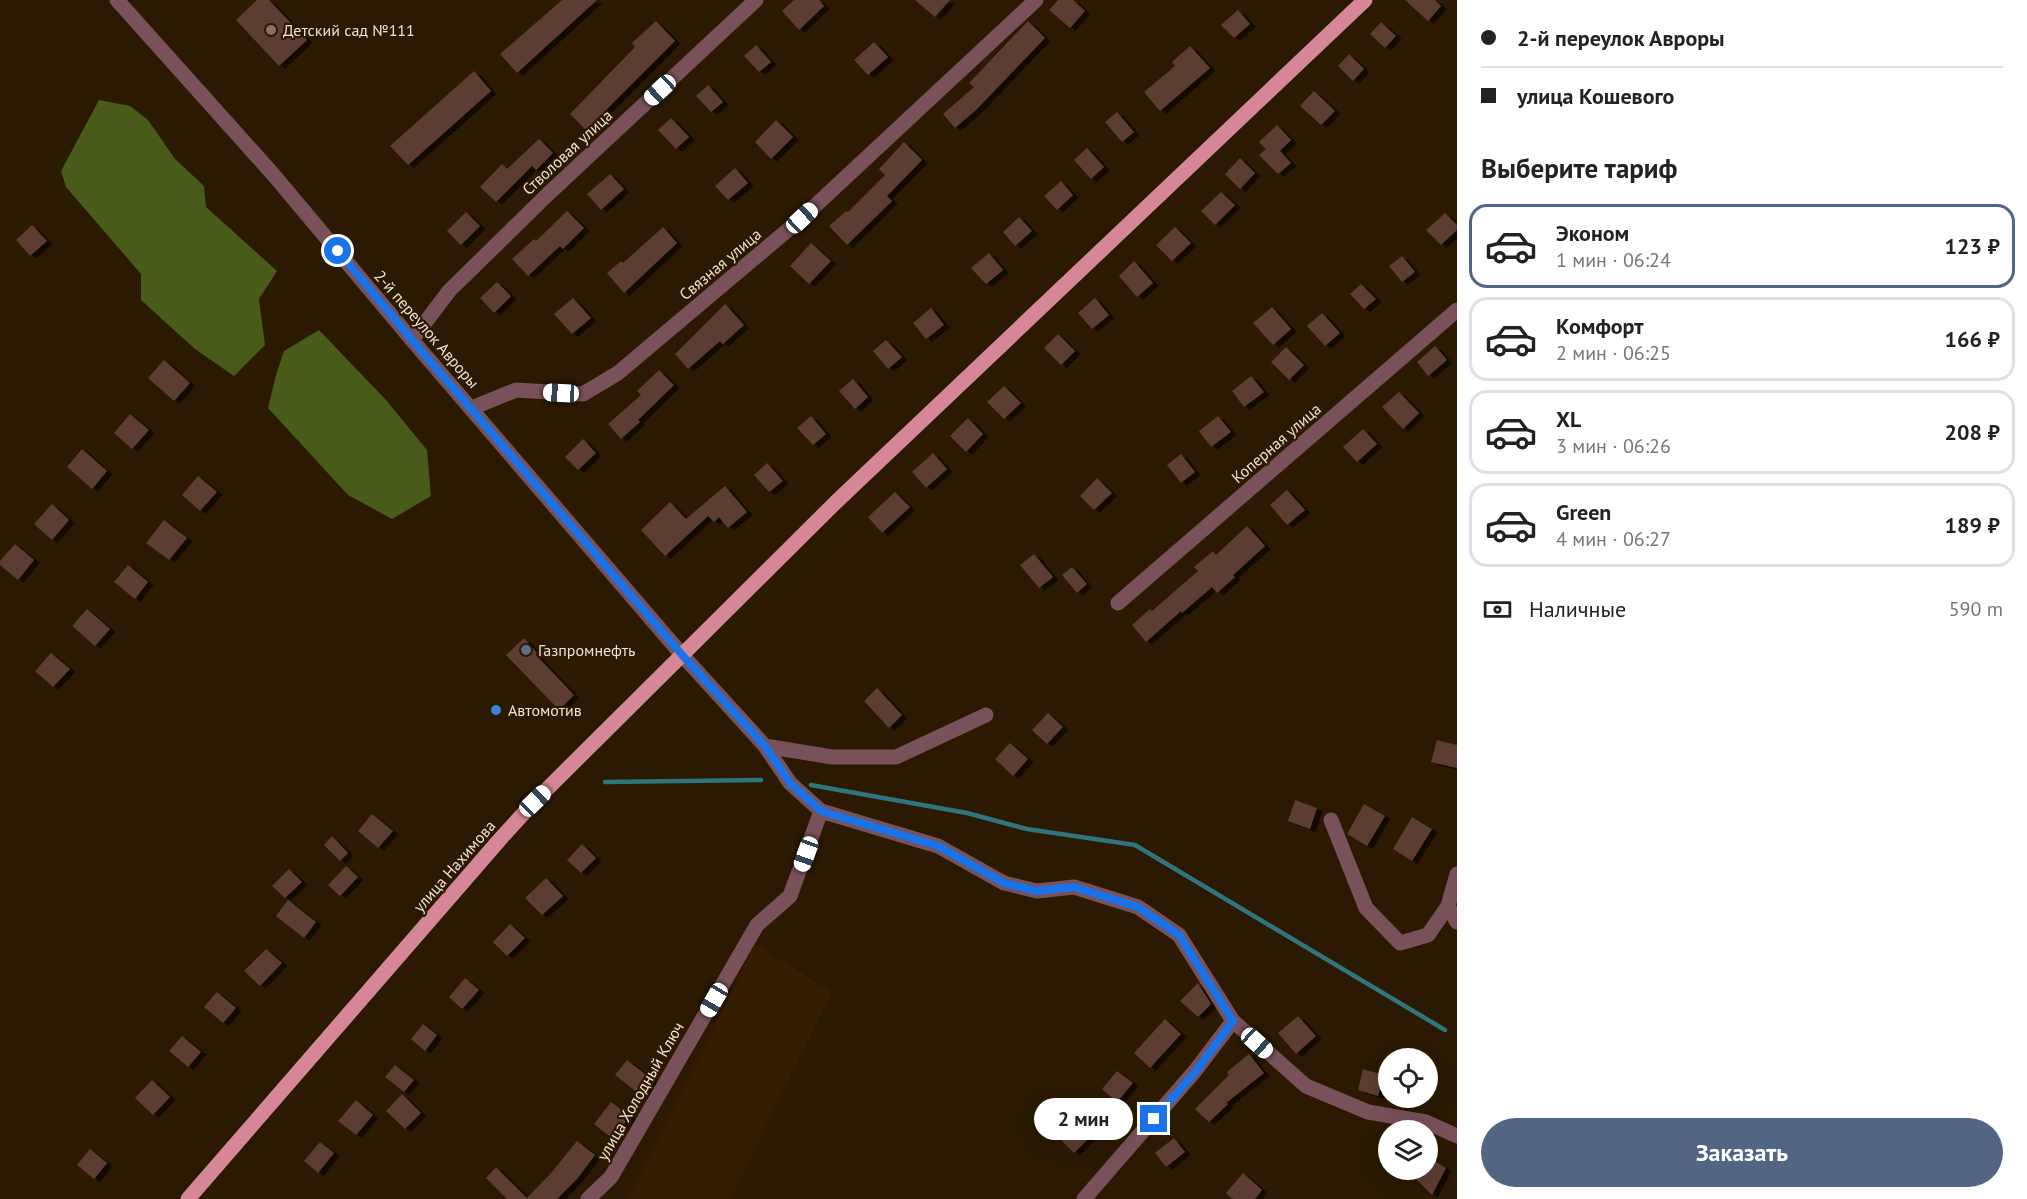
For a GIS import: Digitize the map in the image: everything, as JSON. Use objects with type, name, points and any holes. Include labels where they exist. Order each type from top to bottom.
[{"type":"main road","name":"улица Нахимова","points":[[190,1198],[502,837],[543,794],[836,502],[1365,0]]},
{"type":"street","name":"2-й переулок Авроры","points":[[117,0],[272,173],[683,656],[765,746],[790,783],[821,811]]},
{"type":"street","name":"Стволовая улица","points":[[412,340],[449,291],[547,195],[756,0]]},
{"type":"street","name":"Связная улица","points":[[472,408],[516,390],[583,394],[618,373],[802,218],[1036,0]]},
{"type":"street","name":"Коперная улица","points":[[1118,603],[1457,310]]},
{"type":"street","points":[[765,746],[832,757],[896,757],[986,715]]},
{"type":"street","points":[[821,811],[938,846],[1004,883],[1037,891],[1074,887],[1138,907],[1179,935],[1233,1021],[1306,1086],[1368,1112],[1426,1122],[1457,1136]]},
{"type":"street","name":"улица Холодный Ключ","points":[[588,1199],[610,1177],[757,925],[790,896],[821,811]]},
{"type":"street","points":[[1331,820],[1366,908],[1400,943],[1428,935],[1449,906],[1457,874]]},
{"type":"street","points":[[1449,906],[1457,922]]},
{"type":"street","points":[[1084,1199],[1196,1071],[1233,1021]]},
{"type":"shaded area","points":[[755,944],[832,992],[731,1199],[627,1199]]},
{"type":"green space","points":[[99,100],[130,106],[148,120],[175,159],[204,186],[206,207],[277,271],[259,299],[265,345],[234,376],[195,349],[141,300],[141,274],[66,187],[61,171]]},
{"type":"green space","points":[[319,330],[386,400],[427,450],[431,496],[392,519],[348,495],[268,408],[284,351]]},
{"type":"building","name":"Детский сад №111","points":[[257,0],[269,0],[307,40],[279,66],[236,20]]},
{"type":"building","points":[[562,0],[597,0],[517,73],[500,54]]},
{"type":"building","points":[[794,0],[819,0],[824,6],[799,30],[782,11]]},
{"type":"building","points":[[915,0],[950,0],[935,17]]},
{"type":"building","points":[[1058,0],[1073,0],[1085,11],[1070,28],[1049,10]]},
{"type":"building","points":[[1405,0],[1435,0],[1441,6],[1428,21]]},
{"type":"building","points":[[1238,10],[1250,24],[1234,38],[1221,25]]},
{"type":"building","points":[[656,21],[675,41],[586,130],[570,114],[635,47],[632,43]]},
{"type":"building","points":[[1028,21],[1045,38],[976,110],[955,128],[943,114],[974,87],[969,83]]},
{"type":"building","points":[[1381,22],[1396,36],[1385,48],[1370,34]]},
{"type":"building","points":[[874,42],[888,57],[868,75],[854,60]]},
{"type":"building","points":[[756,45],[771,62],[759,72],[744,56]]},
{"type":"building","points":[[1190,46],[1210,68],[1160,111],[1144,92],[1175,66],[1172,62]]},
{"type":"building","points":[[1349,54],[1364,69],[1353,81],[1338,66]]},
{"type":"building","points":[[474,71],[491,91],[408,165],[390,146]]},
{"type":"building","points":[[708,85],[723,102],[711,112],[696,96]]},
{"type":"building","points":[[1314,91],[1335,111],[1321,125],[1300,106]]},
{"type":"building","points":[[1117,112],[1134,132],[1122,142],[1105,122]]},
{"type":"building","points":[[671,118],[689,137],[676,149],[658,130]]},
{"type":"building","points":[[776,120],[793,137],[771,159],[755,142]]},
{"type":"building","points":[[1277,125],[1291,140],[1280,151],[1291,163],[1278,174],[1259,155],[1266,149],[1259,142]]},
{"type":"building","points":[[539,139],[553,153],[536,170],[532,166],[496,202],[480,187],[502,164],[507,169]]},
{"type":"building","points":[[904,142],[922,160],[887,196],[892,201],[847,245],[829,226],[846,211],[848,212],[885,175],[879,169]]},
{"type":"building","points":[[1087,148],[1104,167],[1091,179],[1074,160]]},
{"type":"building","points":[[1240,158],[1255,173],[1240,189],[1225,174]]},
{"type":"building","points":[[735,168],[748,183],[728,200],[715,186]]},
{"type":"building","points":[[610,174],[624,189],[601,210],[587,194]]},
{"type":"building","points":[[1061,181],[1073,195],[1057,210],[1044,196]]},
{"type":"building","points":[[1221,192],[1235,205],[1215,225],[1201,211]]},
{"type":"building","points":[[567,211],[584,228],[563,249],[560,246],[528,276],[512,259],[534,239],[536,241]]},
{"type":"building","points":[[466,212],[480,226],[461,245],[447,231]]},
{"type":"building","points":[[1445,213],[1457,225],[1457,230],[1441,245],[1426,230]]},
{"type":"building","points":[[1019,217],[1032,231],[1015,246],[1003,232]]},
{"type":"building","points":[[32,225],[47,241],[30,256],[16,240]]},
{"type":"building","points":[[663,227],[677,243],[624,293],[607,273],[621,261],[623,263]]},
{"type":"building","points":[[1175,227],[1191,243],[1172,261],[1156,245]]},
{"type":"building","points":[[811,243],[831,261],[809,284],[790,266]]},
{"type":"building","points":[[989,253],[1003,270],[986,284],[971,268]]},
{"type":"building","points":[[1402,256],[1415,272],[1402,282],[1389,266]]},
{"type":"building","points":[[1134,261],[1153,283],[1137,297],[1119,276]]},
{"type":"building","points":[[497,282],[511,296],[494,313],[480,298]]},
{"type":"building","points":[[1361,284],[1376,299],[1364,309],[1350,294]]},
{"type":"building","points":[[573,298],[591,318],[572,334],[554,314]]},
{"type":"building","points":[[1095,298],[1109,315],[1092,329],[1078,313]]},
{"type":"building","points":[[725,304],[744,325],[723,344],[720,341],[688,369],[675,354]]},
{"type":"building","points":[[1272,307],[1291,329],[1273,345],[1253,323]]},
{"type":"building","points":[[931,308],[944,325],[926,339],[913,323]]},
{"type":"building","points":[[1322,313],[1340,333],[1325,346],[1307,326]]},
{"type":"building","points":[[1058,334],[1075,351],[1061,365],[1044,348]]},
{"type":"building","points":[[886,340],[902,357],[888,369],[873,351]]},
{"type":"building","points":[[1435,346],[1447,360],[1428,376],[1417,362]]},
{"type":"building","points":[[1286,347],[1304,365],[1289,380],[1271,362]]},
{"type":"building","points":[[164,360],[190,383],[174,401],[148,378]]},
{"type":"building","points":[[659,370],[674,385],[621,439],[608,424],[641,395],[637,391]]},
{"type":"building","points":[[1251,376],[1264,392],[1244,407],[1232,391]]},
{"type":"building","points":[[853,379],[868,397],[855,409],[839,391]]},
{"type":"building","points":[[1004,386],[1021,403],[1004,419],[987,402]]},
{"type":"building","points":[[1399,392],[1419,413],[1403,429],[1382,407]]},
{"type":"building","points":[[130,414],[149,430],[132,449],[114,433]]},
{"type":"building","points":[[811,416],[826,434],[813,445],[797,428]]},
{"type":"building","points":[[1218,416],[1231,432],[1211,447],[1199,431]]},
{"type":"building","points":[[968,418],[983,434],[966,452],[950,436]]},
{"type":"building","points":[[1363,429],[1377,444],[1357,462],[1343,447]]},
{"type":"building","points":[[583,439],[596,453],[578,470],[565,457]]},
{"type":"building","points":[[82,449],[107,471],[92,489],[67,467]]},
{"type":"building","points":[[933,453],[947,469],[926,488],[912,472]]},
{"type":"building","points":[[1181,454],[1195,472],[1181,483],[1167,465]]},
{"type":"building","points":[[767,463],[783,481],[769,492],[754,475]]},
{"type":"building","points":[[198,476],[217,492],[200,511],[182,495]]},
{"type":"building","points":[[1097,478],[1112,493],[1094,510],[1080,496]]},
{"type":"building","points":[[725,486],[747,512],[728,528],[719,517],[714,522],[708,516],[665,556],[641,530],[670,502],[686,519]]},
{"type":"building","points":[[1287,490],[1305,510],[1287,525],[1270,505]]},
{"type":"building","points":[[895,492],[910,507],[882,533],[868,517]]},
{"type":"building","points":[[52,504],[69,520],[52,540],[34,524]]},
{"type":"building","points":[[164,520],[187,538],[169,560],[146,543]]},
{"type":"building","points":[[1247,526],[1265,546],[1217,593],[1212,587],[1146,642],[1132,625],[1150,609],[1152,611],[1198,571],[1194,567],[1213,551],[1216,555]]},
{"type":"building","points":[[15,544],[34,560],[18,580],[0,565],[0,561]]},
{"type":"building","points":[[1034,554],[1053,577],[1039,588],[1020,565]]},
{"type":"building","points":[[128,565],[148,582],[135,599],[114,582]]},
{"type":"building","points":[[1072,567],[1087,584],[1077,593],[1062,575]]},
{"type":"building","points":[[87,609],[110,629],[95,646],[72,626]]},
{"type":"building","points":[[524,638],[537,653],[535,654],[574,695],[559,710],[506,655]]},
{"type":"building","points":[[51,653],[70,669],[53,687],[35,671]]},
{"type":"building","points":[[877,688],[902,715],[889,728],[864,701]]},
{"type":"building","points":[[1048,713],[1063,727],[1047,744],[1032,730]]},
{"type":"building","points":[[1437,740],[1457,745],[1457,768],[1431,762]]},
{"type":"building","points":[[1010,743],[1028,759],[1013,776],[995,759]]},
{"type":"building","points":[[1295,800],[1317,808],[1310,829],[1288,821]]},
{"type":"building","points":[[1364,804],[1385,816],[1367,846],[1347,834]]},
{"type":"building","points":[[372,814],[393,831],[378,848],[358,831]]},
{"type":"building","points":[[1412,817],[1432,829],[1412,861],[1393,849]]},
{"type":"building","points":[[332,836],[348,853],[340,861],[324,845]]},
{"type":"building","points":[[582,844],[596,858],[581,873],[567,860]]},
{"type":"building","points":[[346,866],[358,877],[340,896],[328,885]]},
{"type":"building","points":[[289,869],[302,882],[285,898],[272,886]]},
{"type":"building","points":[[546,878],[563,896],[542,915],[525,898]]},
{"type":"building","points":[[288,900],[316,922],[304,938],[276,916]]},
{"type":"building","points":[[510,924],[525,938],[507,956],[493,942]]},
{"type":"building","points":[[266,949],[282,963],[260,986],[244,971]]},
{"type":"building","points":[[465,978],[479,990],[462,1009],[449,997]]},
{"type":"building","points":[[1198,983],[1211,1004],[1198,1017],[1180,1001]]},
{"type":"building","points":[[217,992],[236,1008],[223,1023],[204,1007]]},
{"type":"building","points":[[1298,1016],[1316,1036],[1296,1054],[1278,1033]]},
{"type":"building","points":[[1165,1019],[1181,1034],[1150,1068],[1134,1053]]},
{"type":"building","points":[[423,1024],[437,1035],[425,1051],[411,1039]]},
{"type":"building","points":[[182,1036],[201,1052],[188,1067],[169,1051]]},
{"type":"building","points":[[1249,1054],[1264,1073],[1226,1103],[1228,1104],[1209,1122],[1195,1109],[1229,1075],[1227,1072]]},
{"type":"building","points":[[627,1060],[654,1081],[642,1096],[615,1075]]},
{"type":"building","points":[[395,1065],[414,1080],[404,1092],[385,1077]]},
{"type":"building","points":[[1363,1069],[1378,1073],[1378,1096],[1358,1090]]},
{"type":"building","points":[[1117,1071],[1133,1083],[1117,1102],[1102,1089]]},
{"type":"building","points":[[152,1080],[170,1097],[153,1115],[135,1098]]},
{"type":"building","points":[[402,1094],[421,1113],[405,1129],[386,1111]]},
{"type":"building","points":[[356,1100],[373,1115],[356,1135],[338,1121]]},
{"type":"building","points":[[611,1102],[630,1116],[613,1139],[594,1124]]},
{"type":"building","points":[[1082,1110],[1100,1127],[1074,1153],[1057,1136]]},
{"type":"building","points":[[1174,1138],[1185,1152],[1166,1167],[1155,1153]]},
{"type":"building","points":[[577,1141],[595,1155],[577,1179],[557,1199],[507,1199],[486,1178],[496,1167],[527,1198]]},
{"type":"building","points":[[320,1142],[334,1153],[318,1173],[304,1161]]},
{"type":"building","points":[[90,1149],[107,1163],[94,1179],[77,1165]]},
{"type":"building","points":[[1438,1163],[1446,1168],[1432,1195],[1417,1180],[1438,1180]]},
{"type":"building","points":[[1243,1173],[1262,1190],[1255,1199],[1233,1199],[1226,1193]]},
{"type":"waterway","points":[[605,782],[761,780]]},
{"type":"waterway","points":[[811,785],[967,813],[1027,829],[1135,845],[1445,1030]]},
{"type":"place","name":"Детский сад №111","points":[[271,30]]},
{"type":"place","name":"Газпромнефть","points":[[526,650]]},
{"type":"place","name":"Автомотив","points":[[496,710]]},
{"type":"route","points":[[338,251],[683,656],[765,746],[790,783],[821,811],[938,846],[1004,883],[1037,891],[1074,887],[1138,907],[1179,935],[1233,1021],[1196,1071],[1154,1119]]}]
